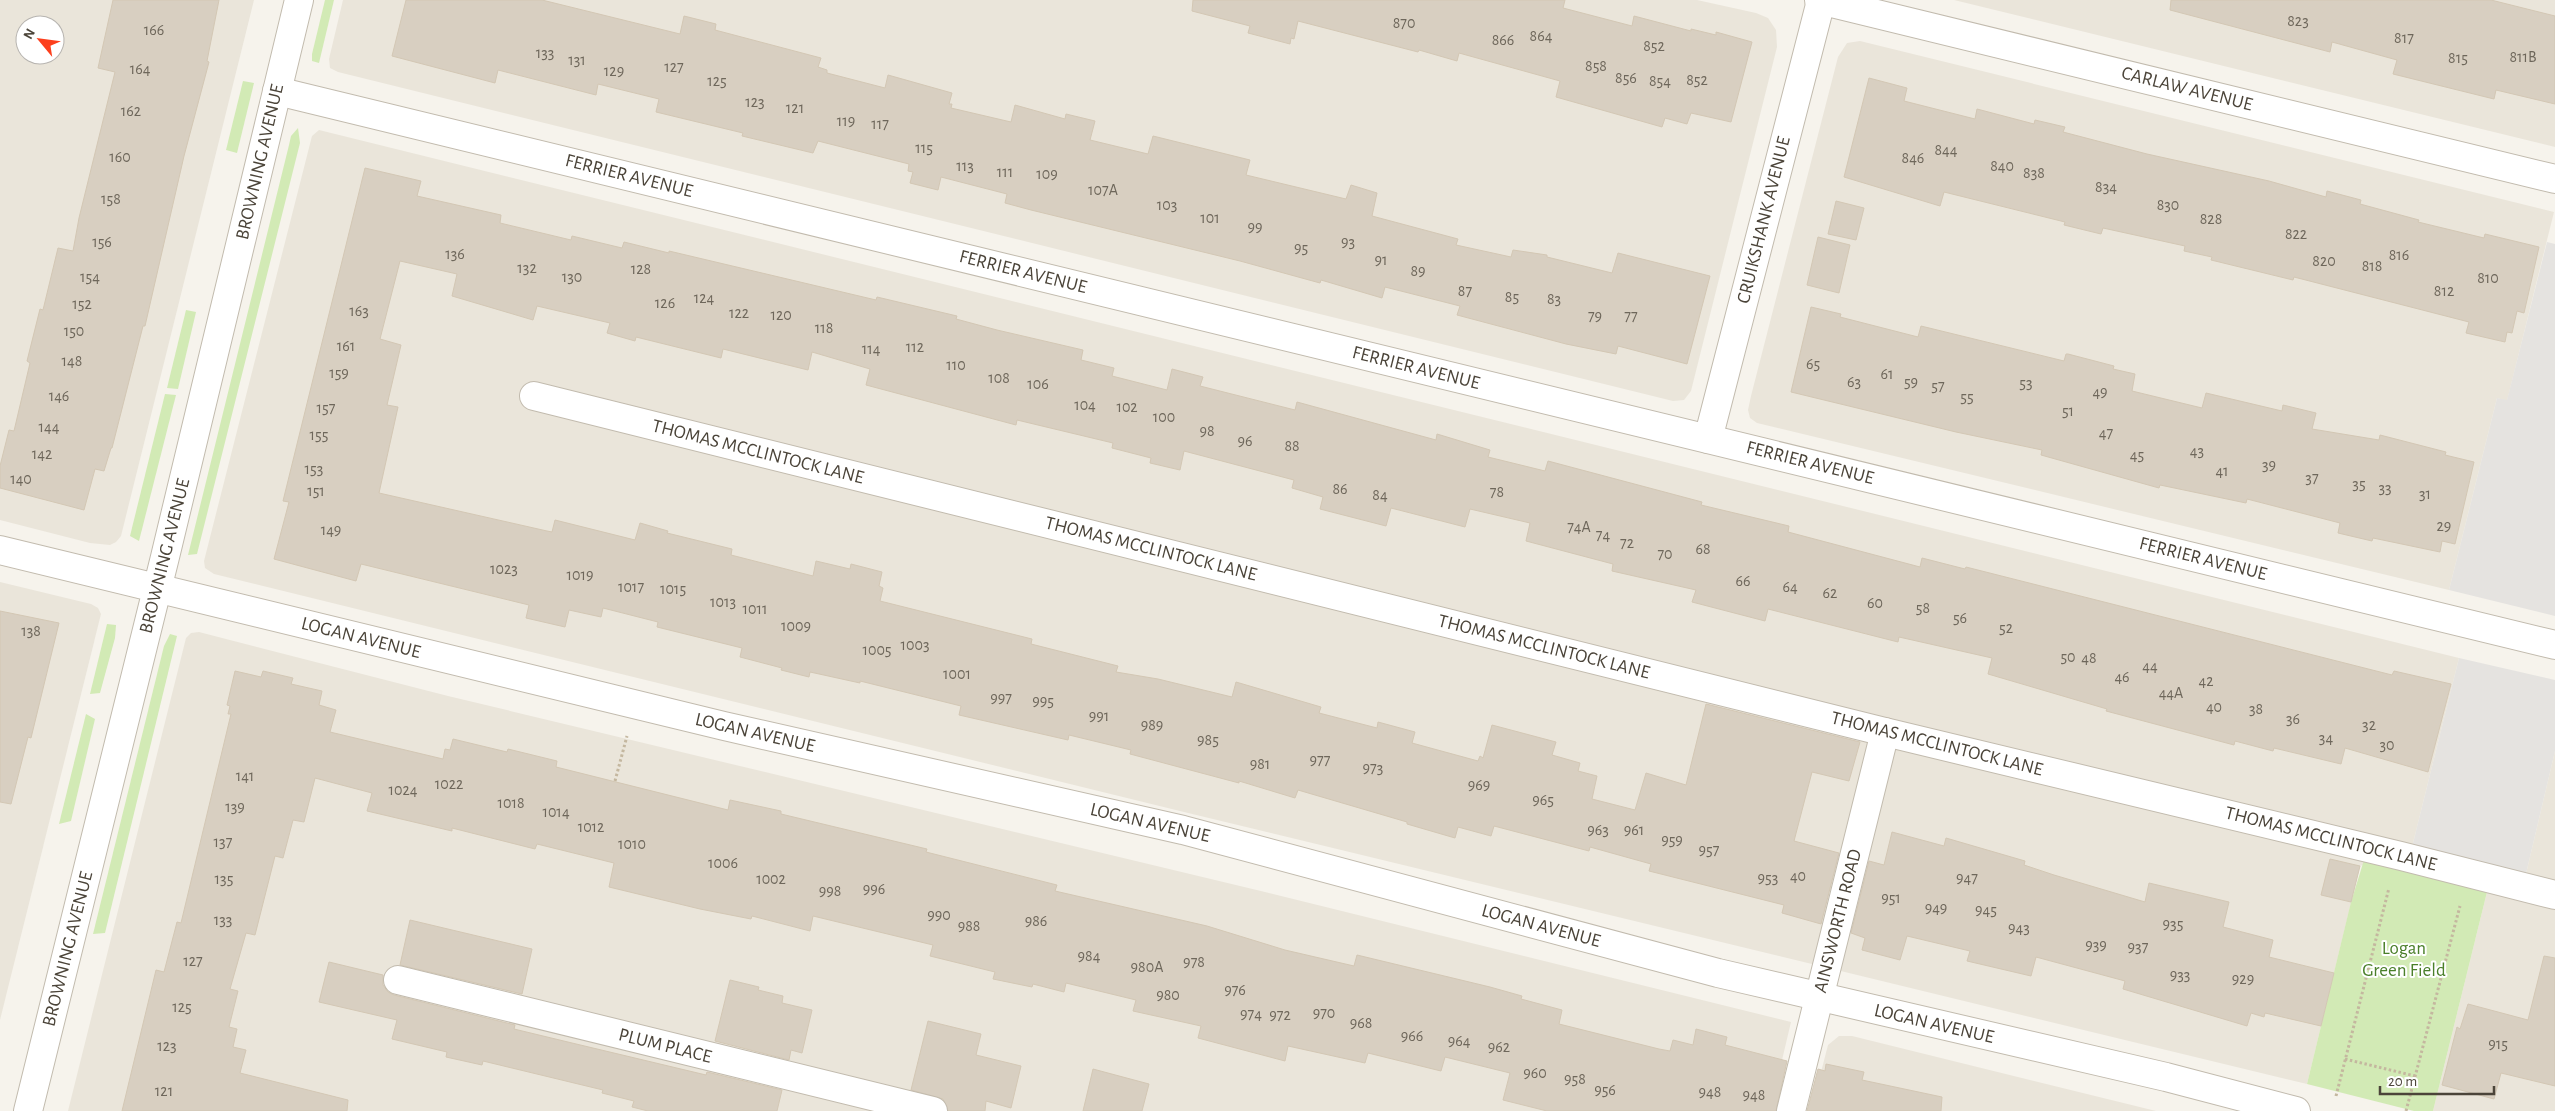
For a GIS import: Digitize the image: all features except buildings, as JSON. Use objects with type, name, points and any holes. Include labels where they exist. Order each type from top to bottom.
[{"type":"street","name":"BROWNING AVENUE","points":[[28,1111],[299,0]]},
{"type":"street","name":"CARLAW AVENUE","points":[[1820,0],[2555,179]]},
{"type":"street","name":"CRUIKSHANK AVENUE","points":[[1708,439],[1820,0]]},
{"type":"street","name":"FERRIER AVENUE","points":[[277,92],[2555,645]]},
{"type":"street","name":"THOMAS MCCLINTOCK LANE","points":[[534,396],[1885,732],[2392,853],[2555,895]]},
{"type":"street","name":"LOGAN AVENUE","points":[[0,550],[724,726],[1183,830],[1708,970],[1819,998],[2166,1077],[2296,1111]]},
{"type":"street","name":"AINSWORTH ROAD","points":[[1791,1111],[1885,732]]},
{"type":"street","name":"PLUM PLACE","points":[[398,980],[933,1111]]},
{"type":"path","points":[[615,781],[628,731]]},
{"type":"path","points":[[2336,1096],[2389,886],[2398,889]]},
{"type":"path","points":[[2406,1111],[2460,904],[2451,902]]},
{"type":"path","points":[[2345,1059],[2415,1076]]},
{"type":"shaded area","points":[[0,0],[254,0],[121,536],[110,545],[90,543],[0,520]]},
{"type":"shaded area","points":[[343,0],[1697,0],[1756,13],[1768,18],[1776,30],[1777,47],[1691,391],[1684,400],[1673,401],[338,72],[330,68],[329,59]]},
{"type":"shaded area","points":[[1954,0],[2555,0],[2555,147]]},
{"type":"shaded area","points":[[1860,41],[2554,212],[2507,401],[2497,398],[2449,590],[1757,423],[1750,418],[1748,410],[1751,396],[1838,57],[1847,43]]},
{"type":"shaded area","points":[[319,130],[2459,658],[2411,851],[2360,866],[2307,1084],[1184,812],[214,574],[205,568],[204,561],[312,136]]},
{"type":"shaded area","points":[[2547,242],[2555,244],[2555,616],[2449,590],[2497,398],[2507,400]]},
{"type":"shaded area","points":[[0,582],[91,604],[98,608],[101,614],[0,1020]]},
{"type":"shaded area","points":[[199,632],[448,696],[1265,892],[1791,1022],[1770,1111],[68,1111],[186,638],[191,633]]},
{"type":"shaded area","points":[[2459,658],[2555,680],[2555,751],[2525,878],[2411,851]]},
{"type":"shaded area","points":[[2555,751],[2555,885],[2525,878]]},
{"type":"shaded area","points":[[2487,892],[2555,906],[2555,1111],[2433,1111]]},
{"type":"shaded area","points":[[1839,1036],[1852,1036],[2156,1111],[1811,1111],[1828,1045]]},
{"type":"green space","points":[[325,0],[334,0],[319,63],[312,61],[312,54]]},
{"type":"green space","points":[[243,81],[254,83],[237,153],[226,150]]},
{"type":"green space","points":[[298,128],[300,143],[197,554],[188,555],[291,136]]},
{"type":"green space","points":[[186,310],[196,312],[178,389],[167,388]]},
{"type":"green space","points":[[165,394],[176,395],[139,541],[130,536]]},
{"type":"green space","points":[[107,624],[116,625],[115,638],[100,693],[90,694]]},
{"type":"green space","points":[[170,634],[177,636],[105,933],[93,934],[164,646]]},
{"type":"green space","points":[[86,714],[95,719],[71,821],[59,824]]},
{"type":"green space","name":"Logan Green Field","points":[[2364,860],[2487,892],[2433,1111],[2414,1111],[2307,1084],[2351,902]]}]
